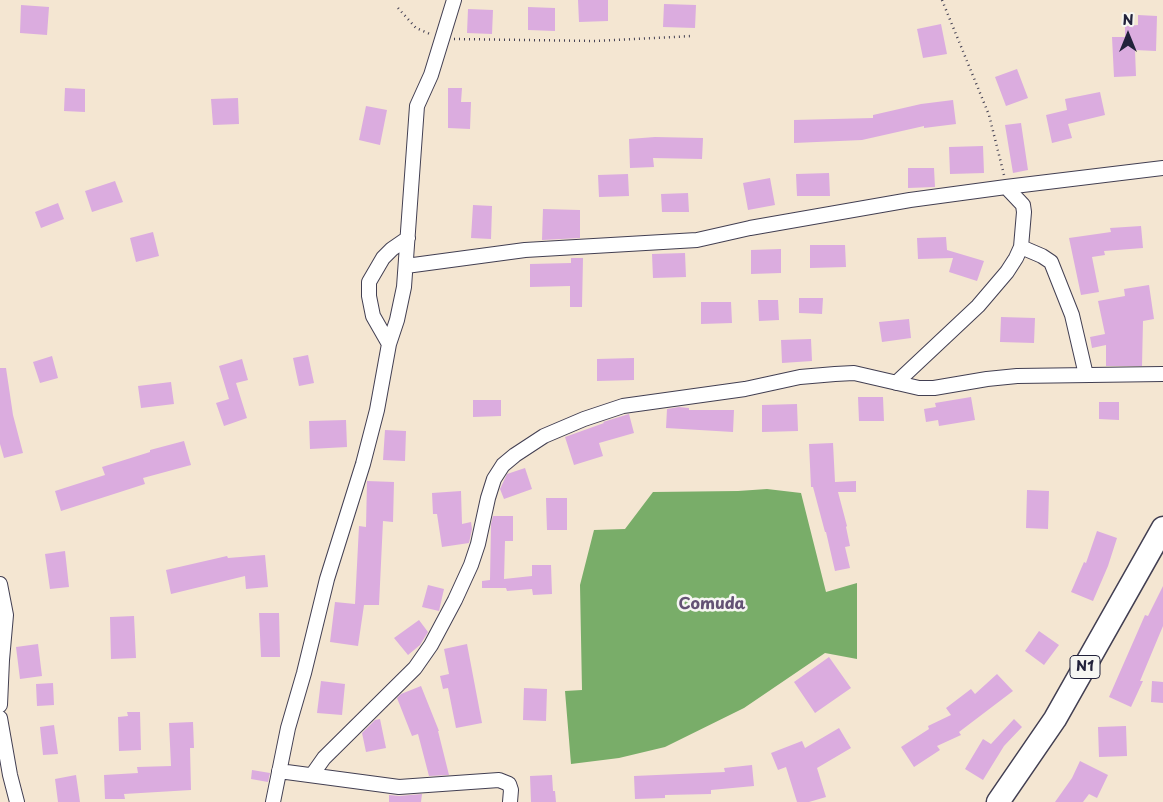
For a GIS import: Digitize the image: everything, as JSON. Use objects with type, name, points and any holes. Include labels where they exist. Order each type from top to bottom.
[{"type":"main road","name":"N1","points":[[998,802],[1055,719],[1163,528]]},
{"type":"street","points":[[274,802],[288,728],[304,673],[327,579],[363,464],[377,410],[389,344],[397,320],[404,287],[417,106],[431,75],[454,0]]},
{"type":"street","points":[[406,266],[525,250],[697,240],[750,228],[910,200],[1163,168]]},
{"type":"street","points":[[896,383],[978,306],[1007,272],[1021,247],[1024,221],[1023,205],[1006,187]]},
{"type":"street","points":[[389,344],[374,316],[369,296],[369,282],[383,258],[408,238]]},
{"type":"street","points":[[1021,247],[1051,262],[1072,315],[1086,375]]},
{"type":"street","points":[[312,775],[324,758],[415,668],[431,645],[471,565],[494,479],[503,465],[544,436],[623,406],[745,389],[800,377],[854,373],[919,388],[934,388],[1017,376],[1163,374]]},
{"type":"street","points":[[0,584],[6,615],[0,705]]},
{"type":"street","points":[[0,718],[10,775],[17,802]]},
{"type":"street","points":[[279,771],[399,787],[499,780],[509,784],[511,790],[510,802]]},
{"type":"path","points":[[942,0],[989,116],[1006,187]]},
{"type":"path","points":[[398,8],[416,28],[442,39],[596,41],[692,36]]},
{"type":"green space","points":[[767,489],[801,493],[826,592],[857,583],[857,659],[825,653],[744,708],[665,747],[619,758],[571,764],[565,691],[582,690],[580,585],[594,530],[625,529],[653,492]]},
{"type":"building","points":[[578,0],[608,0],[608,21],[579,22]]},
{"type":"building","points":[[664,4],[696,5],[695,28],[663,27]]},
{"type":"building","points":[[21,5],[49,7],[47,35],[20,33]]},
{"type":"building","points":[[528,7],[555,8],[555,31],[528,30]]},
{"type":"building","points":[[468,9],[493,10],[492,34],[467,33]]},
{"type":"building","points":[[1138,15],[1157,16],[1156,51],[1135,50],[1136,76],[1114,77],[1112,37],[1125,37],[1125,26],[1138,25]]},
{"type":"building","points":[[941,24],[947,54],[923,58],[917,29]]},
{"type":"building","points":[[1017,69],[1028,98],[1006,106],[995,77]]},
{"type":"building","points":[[65,88],[85,89],[85,112],[64,111]]},
{"type":"building","points":[[448,88],[462,88],[461,102],[471,102],[470,129],[448,128]]},
{"type":"building","points":[[1100,92],[1105,115],[1068,124],[1072,138],[1052,143],[1046,115],[1067,110],[1065,99]]},
{"type":"building","points":[[238,98],[239,124],[213,125],[211,99]]},
{"type":"building","points":[[953,100],[956,124],[924,128],[924,126],[862,140],[794,143],[794,120],[873,118],[873,115],[921,104]]},
{"type":"building","points":[[366,106],[387,110],[380,145],[359,140]]},
{"type":"building","points":[[1021,123],[1028,170],[1013,173],[1005,125]]},
{"type":"building","points":[[655,137],[703,138],[702,159],[653,158],[654,167],[630,168],[629,139]]},
{"type":"building","points":[[983,146],[984,173],[950,174],[949,147]]},
{"type":"building","points":[[908,168],[934,168],[935,187],[908,188]]},
{"type":"building","points":[[829,173],[830,196],[797,196],[796,174]]},
{"type":"building","points":[[628,174],[629,196],[599,197],[598,175]]},
{"type":"building","points":[[770,178],[775,205],[748,210],[743,183]]},
{"type":"building","points":[[115,181],[123,202],[92,212],[85,191]]},
{"type":"building","points":[[688,193],[689,212],[662,212],[661,194]]},
{"type":"building","points":[[58,203],[64,219],[41,228],[35,212]]},
{"type":"building","points":[[473,205],[492,206],[491,239],[471,238]]},
{"type":"building","points":[[543,209],[580,210],[580,238],[542,240]]},
{"type":"building","points":[[1141,226],[1143,248],[1104,251],[1105,255],[1092,257],[1099,292],[1081,295],[1069,238],[1111,232],[1110,228]]},
{"type":"building","points":[[153,232],[159,256],[136,262],[130,238]]},
{"type":"building","points":[[946,237],[947,250],[984,261],[977,281],[949,272],[953,258],[918,259],[917,238]]},
{"type":"building","points":[[810,245],[845,245],[846,267],[810,268]]},
{"type":"building","points":[[781,249],[781,273],[751,274],[751,250]]},
{"type":"building","points":[[685,253],[686,277],[653,278],[652,254]]},
{"type":"building","points":[[571,258],[583,258],[582,307],[570,307],[570,286],[530,287],[530,264],[571,263]]},
{"type":"building","points":[[1149,285],[1154,319],[1143,321],[1142,366],[1106,366],[1106,345],[1092,348],[1090,337],[1105,334],[1098,301],[1125,296],[1124,289]]},
{"type":"building","points":[[799,298],[823,298],[822,314],[799,313]]},
{"type":"building","points":[[758,300],[778,300],[779,320],[759,321]]},
{"type":"building","points":[[701,302],[731,302],[732,323],[701,324]]},
{"type":"building","points":[[1001,317],[1035,318],[1034,343],[1000,342]]},
{"type":"building","points":[[909,319],[911,338],[882,342],[879,322]]},
{"type":"building","points":[[811,339],[812,361],[782,363],[781,340]]},
{"type":"building","points":[[308,355],[314,383],[299,386],[293,358]]},
{"type":"building","points":[[52,356],[58,378],[40,383],[33,362]]},
{"type":"building","points":[[634,358],[634,380],[597,381],[597,359]]},
{"type":"building","points":[[242,359],[248,380],[236,383],[247,418],[224,426],[216,403],[229,399],[219,366]]},
{"type":"building","points":[[0,368],[6,368],[13,415],[23,453],[4,458],[0,444]]},
{"type":"building","points":[[171,382],[174,404],[141,408],[138,386]]},
{"type":"building","points":[[858,397],[883,397],[884,421],[859,421]]},
{"type":"building","points":[[971,397],[975,420],[939,426],[938,420],[926,422],[924,409],[936,407],[935,403]]},
{"type":"building","points":[[473,400],[501,400],[501,416],[473,417]]},
{"type":"building","points":[[1099,402],[1119,402],[1119,420],[1099,419]]},
{"type":"building","points":[[797,404],[798,431],[762,432],[762,405]]},
{"type":"building","points":[[689,408],[689,410],[734,410],[733,432],[666,428],[667,409]]},
{"type":"building","points":[[629,414],[634,433],[599,443],[603,456],[574,465],[565,437]]},
{"type":"building","points":[[346,420],[347,447],[310,449],[309,421]]},
{"type":"building","points":[[385,430],[406,431],[405,461],[383,460]]},
{"type":"building","points":[[184,441],[191,465],[143,478],[145,484],[61,511],[55,491],[105,475],[102,467],[150,452],[150,450]]},
{"type":"building","points":[[833,443],[835,482],[856,481],[856,492],[838,492],[847,526],[850,546],[845,547],[850,568],[835,571],[826,532],[813,487],[811,487],[809,444]]},
{"type":"building","points":[[525,468],[532,489],[504,499],[500,489],[507,474]]},
{"type":"building","points":[[367,481],[394,482],[393,522],[383,521],[379,605],[364,605],[358,646],[330,642],[335,602],[355,604],[359,526],[366,527]]},
{"type":"building","points":[[1027,490],[1049,491],[1048,529],[1026,528]]},
{"type":"building","points":[[461,491],[462,524],[471,522],[472,529],[469,543],[442,547],[437,514],[433,514],[432,493]]},
{"type":"building","points":[[546,498],[567,498],[567,530],[547,530]]},
{"type":"building","points":[[493,516],[513,516],[513,541],[505,541],[504,579],[532,576],[532,565],[551,565],[552,594],[533,595],[532,589],[507,591],[506,588],[482,588],[482,581],[490,580],[491,524]]},
{"type":"building","points":[[1097,531],[1117,538],[1108,566],[1093,601],[1071,592],[1084,562],[1086,563]]},
{"type":"building","points":[[65,551],[69,587],[50,589],[45,554]]},
{"type":"building","points":[[265,555],[268,587],[246,589],[245,576],[171,594],[166,570],[227,556],[228,558]]},
{"type":"building","points":[[428,585],[444,589],[439,611],[422,607]]},
{"type":"building","points":[[1163,586],[1163,626],[1140,681],[1143,681],[1131,707],[1109,697],[1145,615],[1148,616]]},
{"type":"building","points":[[259,613],[279,613],[280,657],[261,657]]},
{"type":"building","points":[[134,616],[136,658],[111,659],[110,617]]},
{"type":"building","points":[[419,620],[428,632],[420,645],[408,655],[394,638]]},
{"type":"building","points":[[1039,631],[1059,645],[1044,665],[1025,651]]},
{"type":"building","points":[[38,644],[42,676],[20,679],[16,647]]},
{"type":"building","points":[[467,644],[482,723],[456,728],[448,688],[443,689],[440,676],[449,674],[444,649]]},
{"type":"building","points":[[829,657],[851,688],[815,713],[794,682]]},
{"type":"building","points":[[997,674],[1013,691],[959,732],[961,735],[937,746],[940,750],[914,767],[901,747],[929,729],[928,726],[951,715],[946,708],[971,689],[975,694]]},
{"type":"building","points":[[321,681],[345,684],[342,715],[317,713]]},
{"type":"building","points":[[1152,681],[1163,682],[1163,703],[1151,702]]},
{"type":"building","points":[[53,683],[54,705],[37,706],[36,684]]},
{"type":"building","points":[[421,686],[439,731],[449,775],[429,776],[418,734],[412,736],[397,698],[401,694]]},
{"type":"building","points":[[524,688],[547,689],[546,721],[523,720]]},
{"type":"building","points":[[127,712],[140,712],[141,750],[119,751],[118,717],[128,716]]},
{"type":"building","points":[[380,719],[386,748],[366,752],[362,733],[375,720]]},
{"type":"building","points":[[1014,719],[1022,727],[1004,746],[983,780],[965,769],[983,739],[991,744]]},
{"type":"building","points":[[193,722],[194,748],[190,748],[191,790],[124,794],[125,799],[105,799],[104,775],[138,773],[137,767],[171,766],[169,723]]},
{"type":"building","points":[[54,725],[58,754],[43,755],[40,727]]},
{"type":"building","points":[[1126,726],[1127,756],[1099,757],[1098,727]]},
{"type":"building","points":[[839,728],[851,748],[817,768],[826,797],[809,802],[797,802],[786,767],[778,770],[771,753],[802,741],[805,748]]},
{"type":"building","points":[[1080,761],[1108,775],[1097,798],[1089,794],[1083,802],[1055,802],[1072,778]]},
{"type":"building","points":[[752,765],[754,786],[711,790],[711,794],[665,795],[665,798],[635,799],[634,776],[725,772],[724,768]]},
{"type":"building","points":[[252,770],[270,773],[268,782],[251,779]]},
{"type":"building","points":[[76,775],[80,802],[58,802],[55,779]]},
{"type":"building","points":[[552,775],[556,802],[531,802],[530,776]]},
{"type":"building","points":[[422,794],[421,802],[389,802],[389,795]]},
{"type":"district","name":"Comuda","points":[[712,605]]}]
